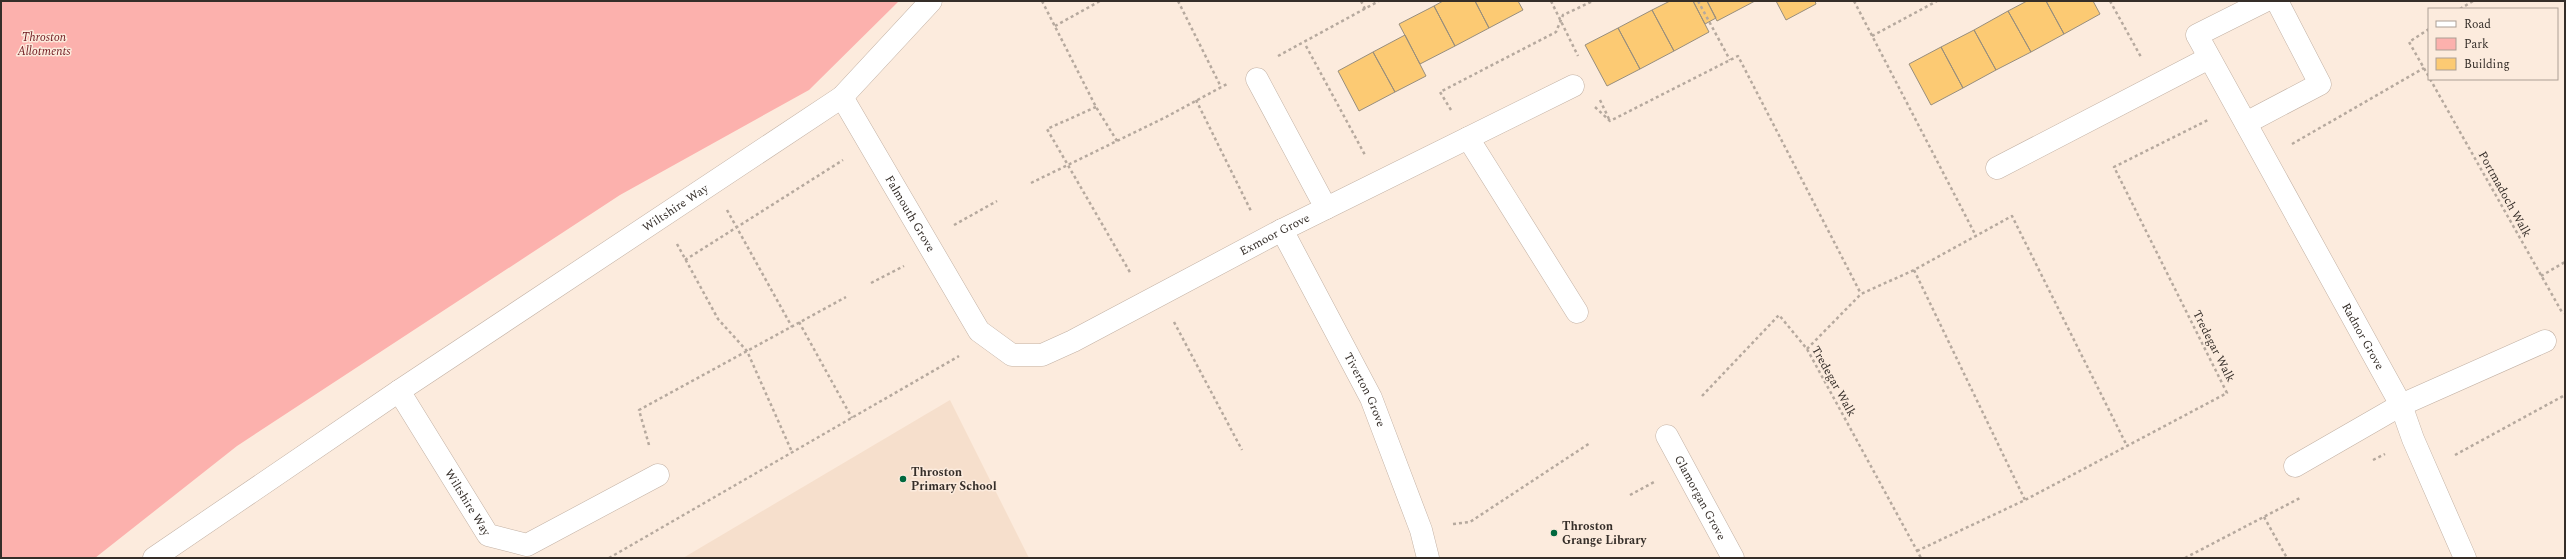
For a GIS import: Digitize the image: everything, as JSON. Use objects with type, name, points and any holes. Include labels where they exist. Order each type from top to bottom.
[{"type":"street","name":"Wiltshire Way","points":[[154,558],[399,391],[842,97],[931,1]]},
{"type":"street","name":"Radnor Grove","points":[[2265,1],[2197,35],[2267,159],[2401,405],[2426,470],[2465,558]]},
{"type":"street","points":[[2241,114],[2320,84],[2277,1]]},
{"type":"street","points":[[1997,168],[2209,58]]},
{"type":"street","points":[[1257,79],[1326,208]]},
{"type":"street","name":"Exmoor Grove","points":[[983,334],[1012,355],[1042,355],[1073,342],[1282,230],[1573,86]]},
{"type":"street","name":"Falmouth Grove","points":[[842,97],[983,334]]},
{"type":"street","points":[[1468,138],[1577,312]]},
{"type":"street","name":"Tiverton Grove","points":[[1282,230],[1371,398],[1421,530],[1428,558]]},
{"type":"street","points":[[2295,466],[2401,405],[2545,341]]},
{"type":"street","name":"Wiltshire Way","points":[[399,391],[488,535],[527,544],[658,475]]},
{"type":"street","name":"Glamorgan Grove","points":[[1667,436],[1733,558]]},
{"type":"path","points":[[1042,1],[1096,107],[1117,142]]},
{"type":"path","points":[[1055,26],[1100,1]]},
{"type":"path","points":[[1178,1],[1221,87]]},
{"type":"path","points":[[1361,1],[1365,9]]},
{"type":"path","points":[[1468,138],[1440,92],[1556,32],[1563,15],[1593,1]]},
{"type":"path","points":[[1698,1],[1730,60]]},
{"type":"path","points":[[1854,1],[1976,236]]},
{"type":"path","points":[[1872,36],[1937,1]]},
{"type":"path","points":[[2110,1],[2157,85]]},
{"type":"path","points":[[2462,8],[2473,1]]},
{"type":"path","name":"Portmadoch Walk","points":[[2428,31],[2409,42],[2428,76]]},
{"type":"path","points":[[1306,46],[1379,182]]},
{"type":"path","points":[[1573,86],[1610,121],[1738,56],[1861,294]]},
{"type":"path","points":[[2267,159],[2424,68]]},
{"type":"path","name":"Portmadoch Walk","points":[[2430,80],[2565,318]]},
{"type":"path","points":[[1196,100],[1253,216],[1260,242]]},
{"type":"path","points":[[1096,107],[1047,129],[1154,299],[1242,450]]},
{"type":"path","name":"Tredegar Walk","points":[[1917,551],[2025,500],[2227,393],[2114,167],[2241,114]]},
{"type":"path","points":[[1031,184],[1166,117]]},
{"type":"path","points":[[686,260],[847,158]]},
{"type":"path","points":[[712,183],[792,327]]},
{"type":"path","points":[[948,228],[997,201]]},
{"type":"path","points":[[662,216],[718,319],[747,351],[792,452]]},
{"type":"path","points":[[1807,349],[1861,294],[1914,270],[2012,216],[2127,446]]},
{"type":"path","points":[[2541,276],[2565,262]]},
{"type":"path","points":[[871,283],[909,264]]},
{"type":"path","points":[[1914,270],[2025,500]]},
{"type":"path","points":[[658,475],[639,410],[846,297]]},
{"type":"path","name":"Tredegar Walk","points":[[1702,396],[1779,315],[1807,349],[1921,558]]},
{"type":"path","points":[[800,322],[852,418]]},
{"type":"path","points":[[609,558],[966,352],[983,334]]},
{"type":"path","points":[[2426,470],[2565,395]]},
{"type":"path","points":[[1448,525],[1470,522],[1590,443]]},
{"type":"path","points":[[2264,517],[2286,558]]},
{"type":"shaded area","name":"Throston Primary School","points":[[950,400],[1029,558],[683,558]]},
{"type":"green space","name":"Throston Allotments","points":[[1,1],[899,1],[809,90],[620,195],[237,446],[95,558],[1,558]]},
{"type":"building","points":[[1443,1],[1475,1],[1489,28],[1455,46],[1434,6]]},
{"type":"building","points":[[1475,1],[1518,1],[1523,10],[1489,28]]},
{"type":"building","points":[[1670,1],[1693,1],[1709,32],[1674,51],[1652,10]]},
{"type":"building","points":[[1693,1],[1707,1],[1716,18],[1705,24]]},
{"type":"building","points":[[1707,1],[1755,1],[1717,21]]},
{"type":"building","points":[[1776,1],[1815,1],[1816,4],[1786,20]]},
{"type":"building","points":[[2027,1],[2046,1],[2064,34],[2031,52],[2008,11]]},
{"type":"building","points":[[2046,1],[2093,1],[2100,14],[2064,34]]},
{"type":"building","points":[[1434,6],[1455,46],[1420,64],[1399,24]]},
{"type":"building","points":[[1652,10],[1674,51],[1640,69],[1618,28]]},
{"type":"building","points":[[2008,11],[2031,52],[1996,70],[1974,30]]},
{"type":"building","points":[[1618,28],[1640,69],[1607,86],[1585,45]]},
{"type":"building","points":[[1974,30],[1996,70],[1963,88],[1941,47]]},
{"type":"building","points":[[1405,35],[1426,76],[1395,92],[1373,52]]},
{"type":"building","points":[[1941,47],[1963,88],[1931,105],[1909,64]]},
{"type":"building","points":[[1373,52],[1395,92],[1359,111],[1338,71]]},
{"type":"place","name":"Throston Primary School","points":[[903,479]]},
{"type":"place","name":"Throston Grange Library","points":[[1554,533]]}]
